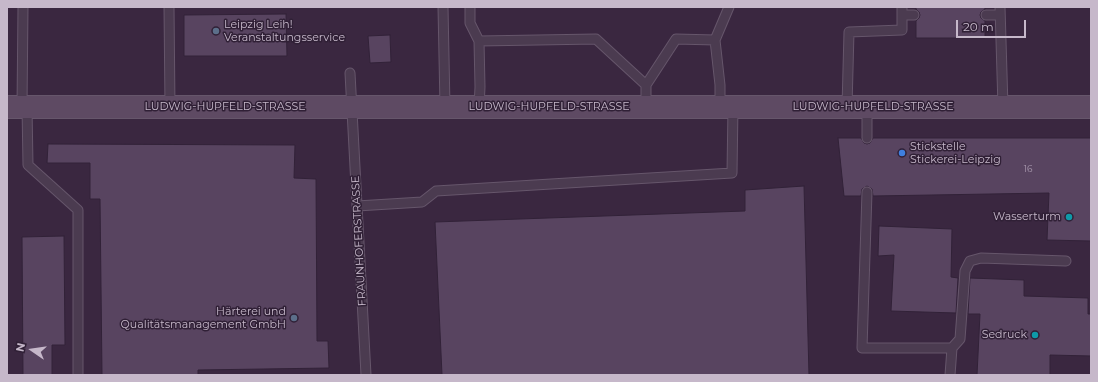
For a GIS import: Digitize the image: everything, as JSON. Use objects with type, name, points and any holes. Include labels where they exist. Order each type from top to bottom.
[{"type":"main road","name":"LUDWIG-HUPFELD-STRASSE","points":[[19,107],[1091,107]]},
{"type":"lane","points":[[23,7],[19,107],[28,165],[78,210],[78,375]]},
{"type":"lane","points":[[169,7],[170,107]]},
{"type":"lane","points":[[443,7],[445,107]]},
{"type":"lane","points":[[470,7],[470,23],[479,41],[479,107]]},
{"type":"lane","points":[[357,206],[422,202],[436,191],[732,173],[727,107],[715,40],[729,7]]},
{"type":"lane","points":[[867,138],[857,107],[849,32],[902,30],[902,11],[914,15]]},
{"type":"lane","points":[[986,15],[1000,11],[1003,107]]},
{"type":"lane","points":[[479,41],[596,39],[646,86]]},
{"type":"lane","points":[[646,107],[646,86],[676,39],[715,40]]},
{"type":"lane","name":"FRAUNHOFERSTRASSE","points":[[350,73],[366,375]]},
{"type":"lane","points":[[867,192],[862,348],[952,348]]},
{"type":"lane","points":[[950,375],[952,348],[960,339],[965,271],[970,261],[981,258],[1066,261]]},
{"type":"building","points":[[916,7],[985,7],[980,15],[985,21],[985,38],[916,38],[916,21],[920,15]]},
{"type":"building","points":[[286,14],[287,56],[184,56],[184,15]]},
{"type":"building","points":[[390,35],[391,62],[370,63],[368,36]]},
{"type":"building","points":[[838,138],[861,138],[864,143],[867,144],[870,143],[873,138],[1091,138],[1091,241],[1047,240],[1049,193],[873,196],[872,189],[867,186],[862,189],[861,196],[844,196]]},
{"type":"building","points":[[48,144],[295,145],[294,178],[316,179],[317,341],[328,341],[329,368],[198,370],[198,375],[102,375],[100,199],[90,199],[90,163],[47,163]]},
{"type":"building","points":[[804,186],[809,375],[442,375],[435,222],[745,211],[745,190]]},
{"type":"building","points":[[879,226],[952,229],[951,277],[958,278],[956,313],[891,311],[894,255],[878,256]]},
{"type":"building","points":[[64,236],[65,345],[52,345],[52,375],[23,375],[22,237]]},
{"type":"building","name":"Sedruck","points":[[970,278],[1024,280],[1024,296],[1088,298],[1088,314],[1091,314],[1091,356],[1050,355],[1050,375],[977,375],[980,314],[968,314]]},
{"type":"place","name":"Leipzig Leih! Veranstaltungsservice","points":[[216,31]]},
{"type":"place","name":"Stickstelle Stickerei-Leipzig","points":[[902,153]]},
{"type":"place","name":"Wasserturm","points":[[1069,217]]},
{"type":"place","name":"Härterei und Qualitätsmanagement GmbH","points":[[294,318]]},
{"type":"place","name":"Sedruck","points":[[1035,335]]}]
